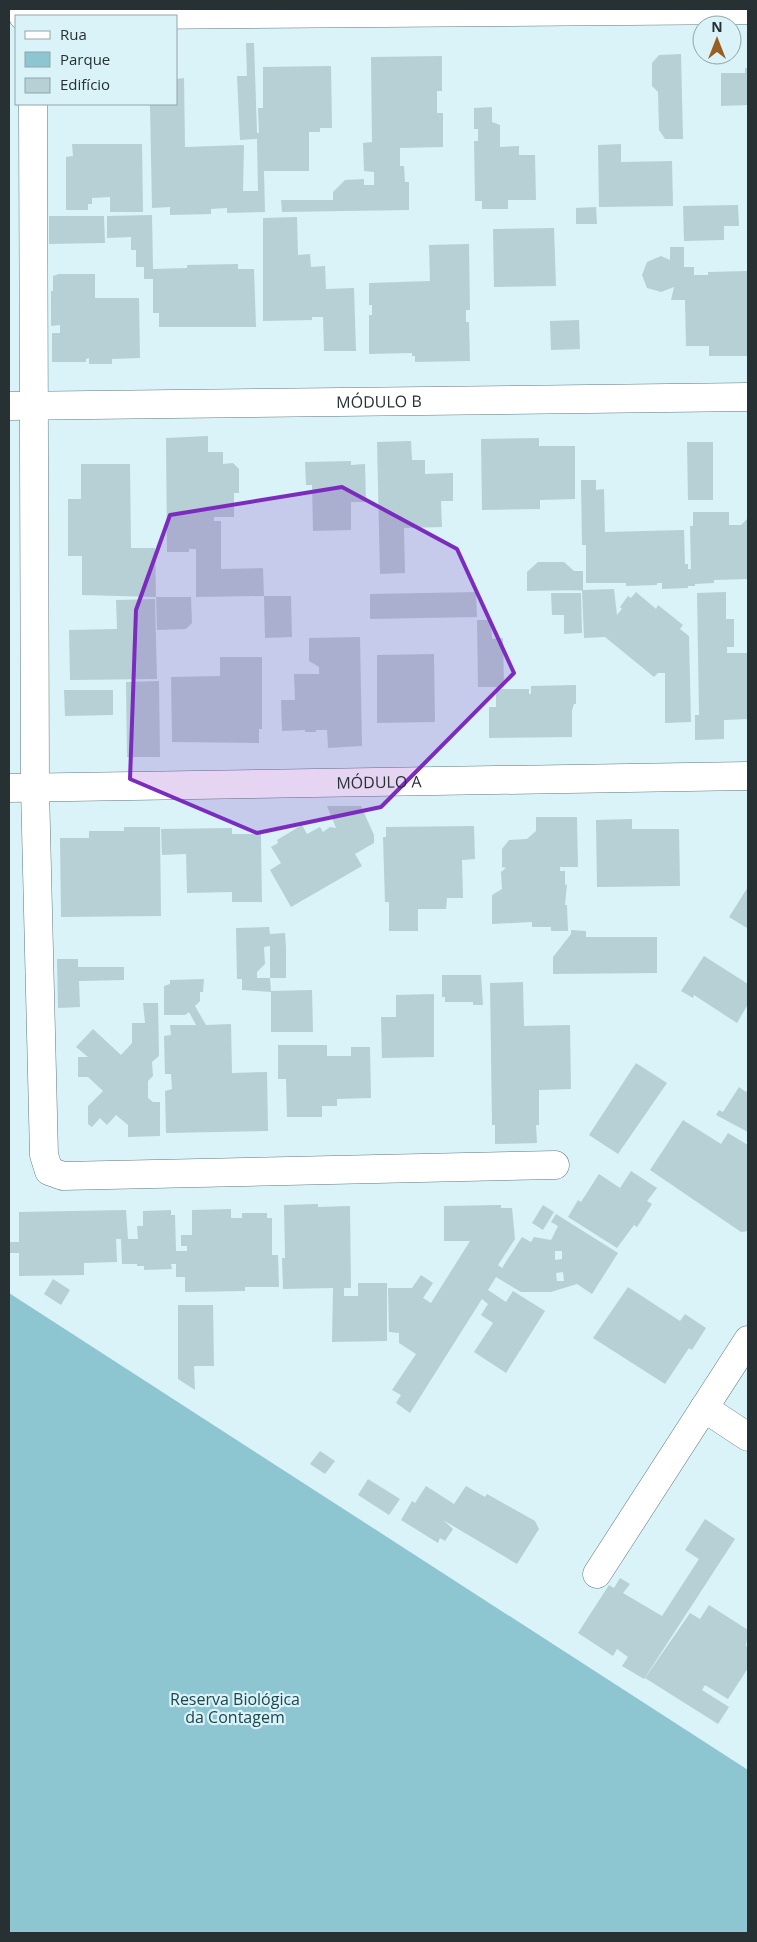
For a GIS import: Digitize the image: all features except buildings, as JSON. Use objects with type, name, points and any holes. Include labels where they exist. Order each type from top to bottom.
[{"type":"street","points":[[152,15],[748,10]]},
{"type":"street","points":[[33,105],[20,406],[22,788],[44,1155],[49,1171],[63,1176],[555,1165]]},
{"type":"street","name":"MÓDULO B","points":[[20,406],[748,397]]},
{"type":"street","name":"MÓDULO A","points":[[22,788],[748,776]]},
{"type":"street","points":[[597,1574],[748,1340]]},
{"type":"street","points":[[704,1408],[748,1437]]},
{"type":"highlighted area","points":[[342,487],[457,549],[514,673],[381,807],[257,833],[130,779],[136,610],[170,515]]},
{"type":"green space","name":"Reserva Biológica da Contagem","points":[[9,1293],[748,1770],[748,1933],[9,1933]]}]
